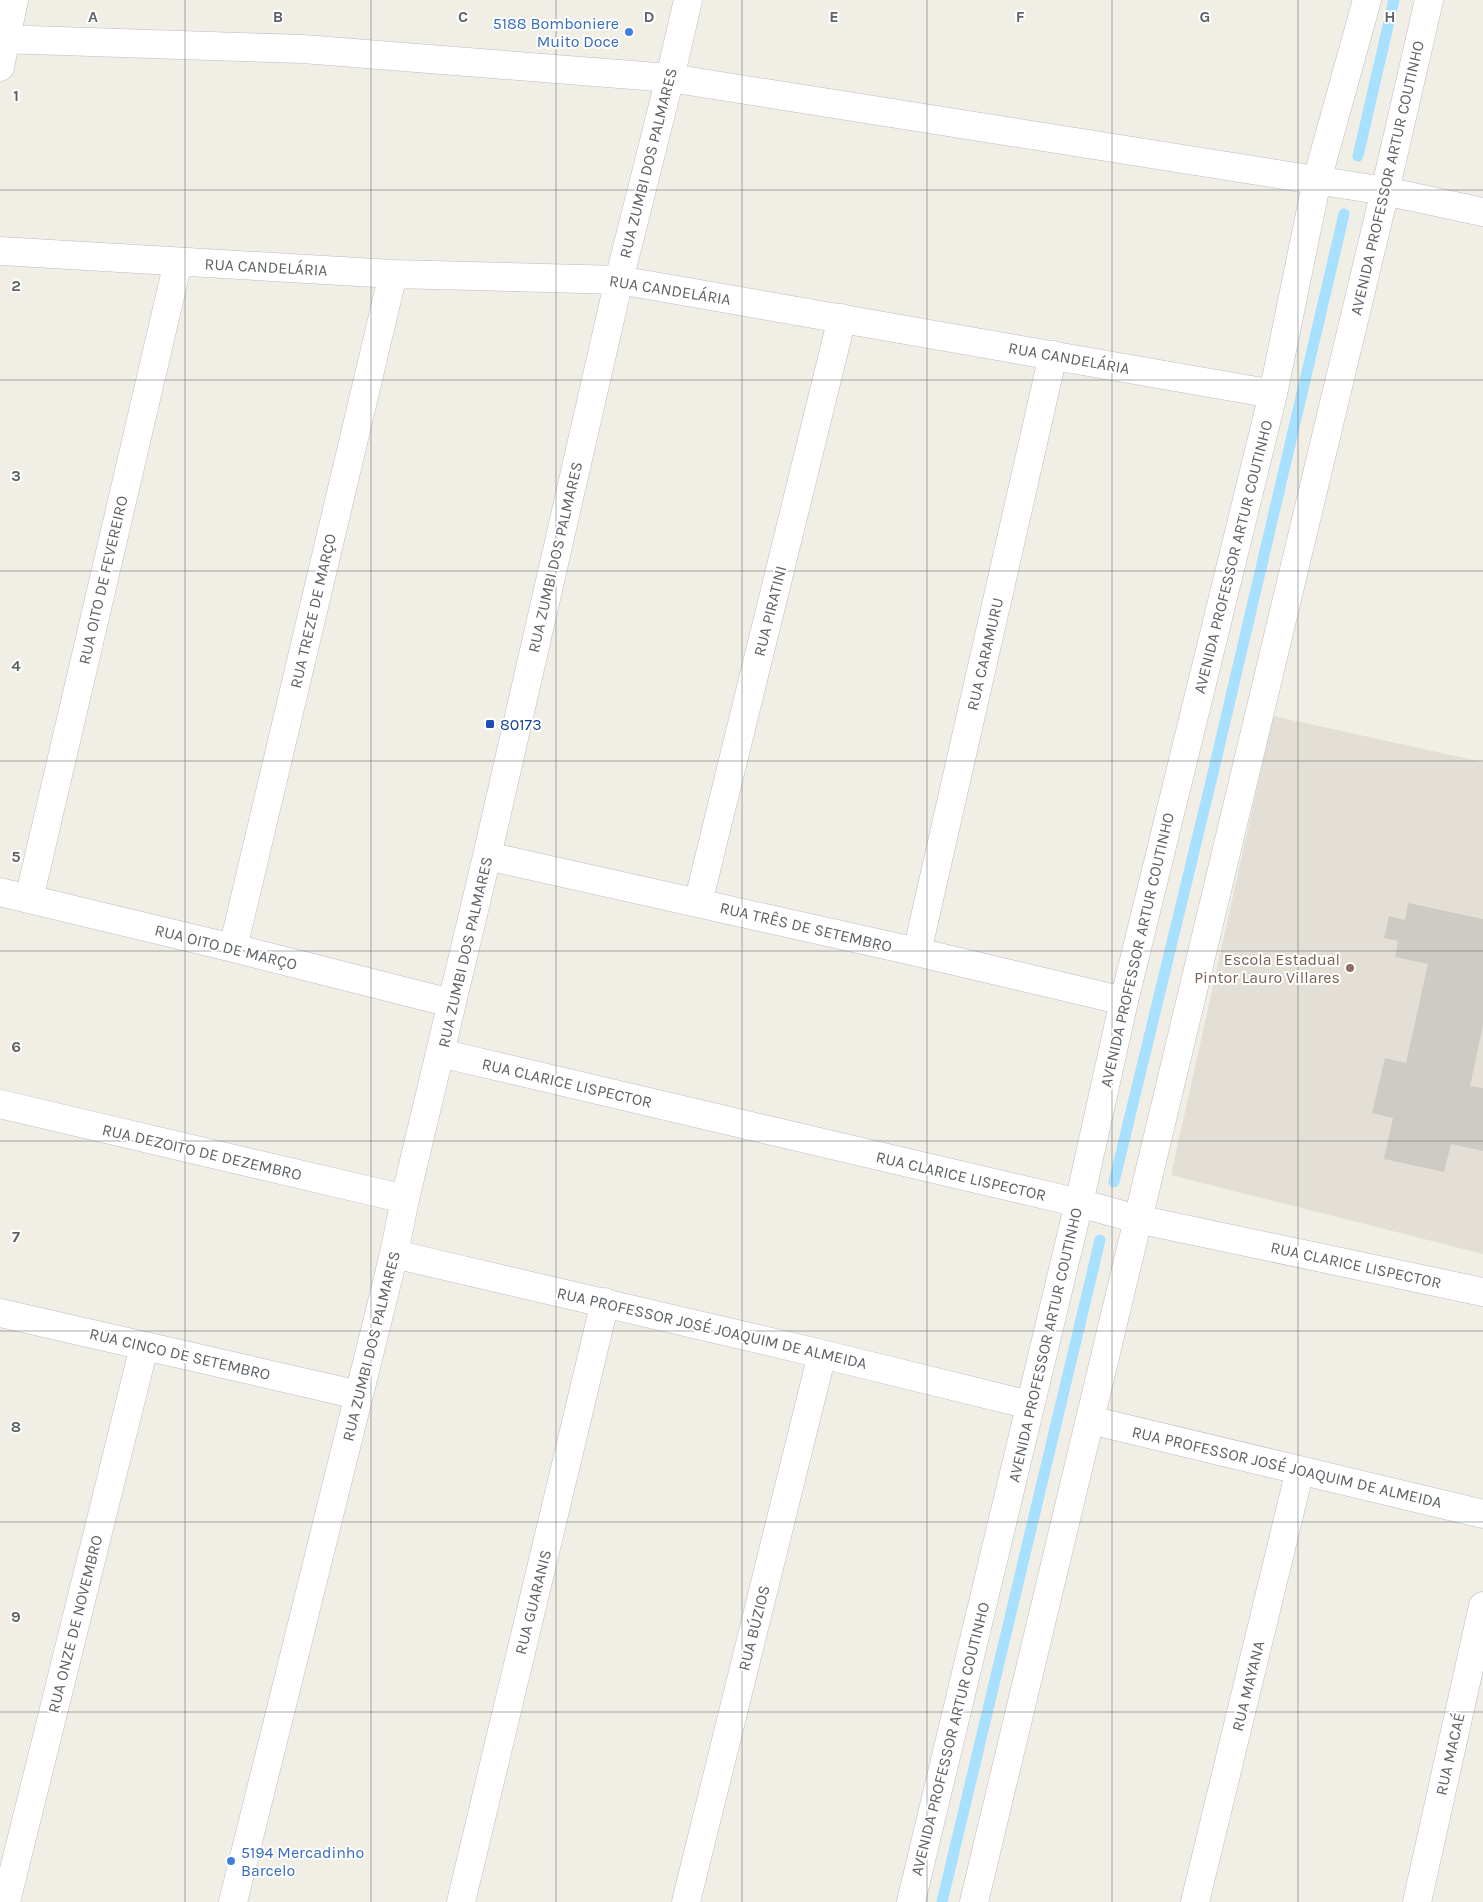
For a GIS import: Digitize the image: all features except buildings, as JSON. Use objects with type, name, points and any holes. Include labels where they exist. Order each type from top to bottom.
[{"type":"street","points":[[0,67],[2,39],[14,0]]},
{"type":"street","name":"RUA ZUMBI DOS PALMARES","points":[[233,1902],[394,1254],[451,1003],[488,856],[618,280],[688,0]]},
{"type":"street","name":"AVENIDA PROFESSOR ARTUR COUTINHO","points":[[911,1902],[1079,1203],[1124,1001],[1273,394],[1317,180],[1367,0]]},
{"type":"street","name":"AVENIDA PROFESSOR ARTUR COUTINHO","points":[[974,1902],[1385,191],[1429,0]]},
{"type":"street","points":[[2,39],[303,49],[670,78],[1385,191],[1483,212]]},
{"type":"street","name":"RUA CANDELÁRIA","points":[[0,251],[393,274],[618,280],[1273,394]]},
{"type":"street","name":"RUA OITO DE FEVEREIRO","points":[[29,899],[178,262]]},
{"type":"street","name":"RUA TREZE DE MARÇO","points":[[233,948],[393,274]]},
{"type":"street","name":"RUA PIRATINI","points":[[698,903],[842,318]]},
{"type":"street","name":"RUA CARAMURU","points":[[917,952],[1053,355]]},
{"type":"street","name":"RUA TRÊS DE SETEMBRO","points":[[488,856],[917,952],[1124,1001]]},
{"type":"street","name":"RUA OITO DE MARÇO","points":[[0,892],[451,1003]]},
{"type":"street","name":"RUA CLARICE LISPECTOR","points":[[440,1054],[1079,1203],[1137,1219],[1483,1292]]},
{"type":"street","name":"RUA DEZOITO DE DEZEMBRO","points":[[0,1104],[405,1200]]},
{"type":"street","name":"RUA PROFESSOR JOSÉ JOAQUIM DE ALMEIDA","points":[[394,1254],[605,1302],[1030,1406]]},
{"type":"street","name":"RUA GUARANIS","points":[[461,1902],[605,1302]]},
{"type":"street","name":"RUA CINCO DE SETEMBRO","points":[[0,1313],[359,1395]]},
{"type":"street","name":"RUA ONZE DE NOVEMBRO","points":[[6,1902],[144,1347]]},
{"type":"street","name":"RUA BÚZIOS","points":[[686,1902],[822,1354]]},
{"type":"street","name":"RUA PROFESSOR JOSÉ JOAQUIM DE ALMEIDA","points":[[1090,1420],[1483,1514]]},
{"type":"street","name":"RUA MAYANA","points":[[1195,1902],[1300,1470]]},
{"type":"street","name":"RUA MACAÉ","points":[[1416,1902],[1483,1606]]},
{"type":"shaded area","name":"Escola Estadual Pintor Lauro Villares","points":[[1273,716],[1483,762],[1483,1254],[1171,1175]]},
{"type":"waterway","points":[[1358,156],[1394,0]]},
{"type":"waterway","points":[[1114,1182],[1213,773],[1344,214]]},
{"type":"waterway","points":[[942,1902],[1100,1240]]},
{"type":"place","name":"5188 Bomboniere Muito Doce","points":[[629,32]]},
{"type":"place","name":"80173","points":[[490,724]]},
{"type":"place","name":"Escola Estadual Pintor Lauro Villares","points":[[1350,968]]},
{"type":"place","name":"5194 Mercadinho Barcelo","points":[[231,1861]]}]
